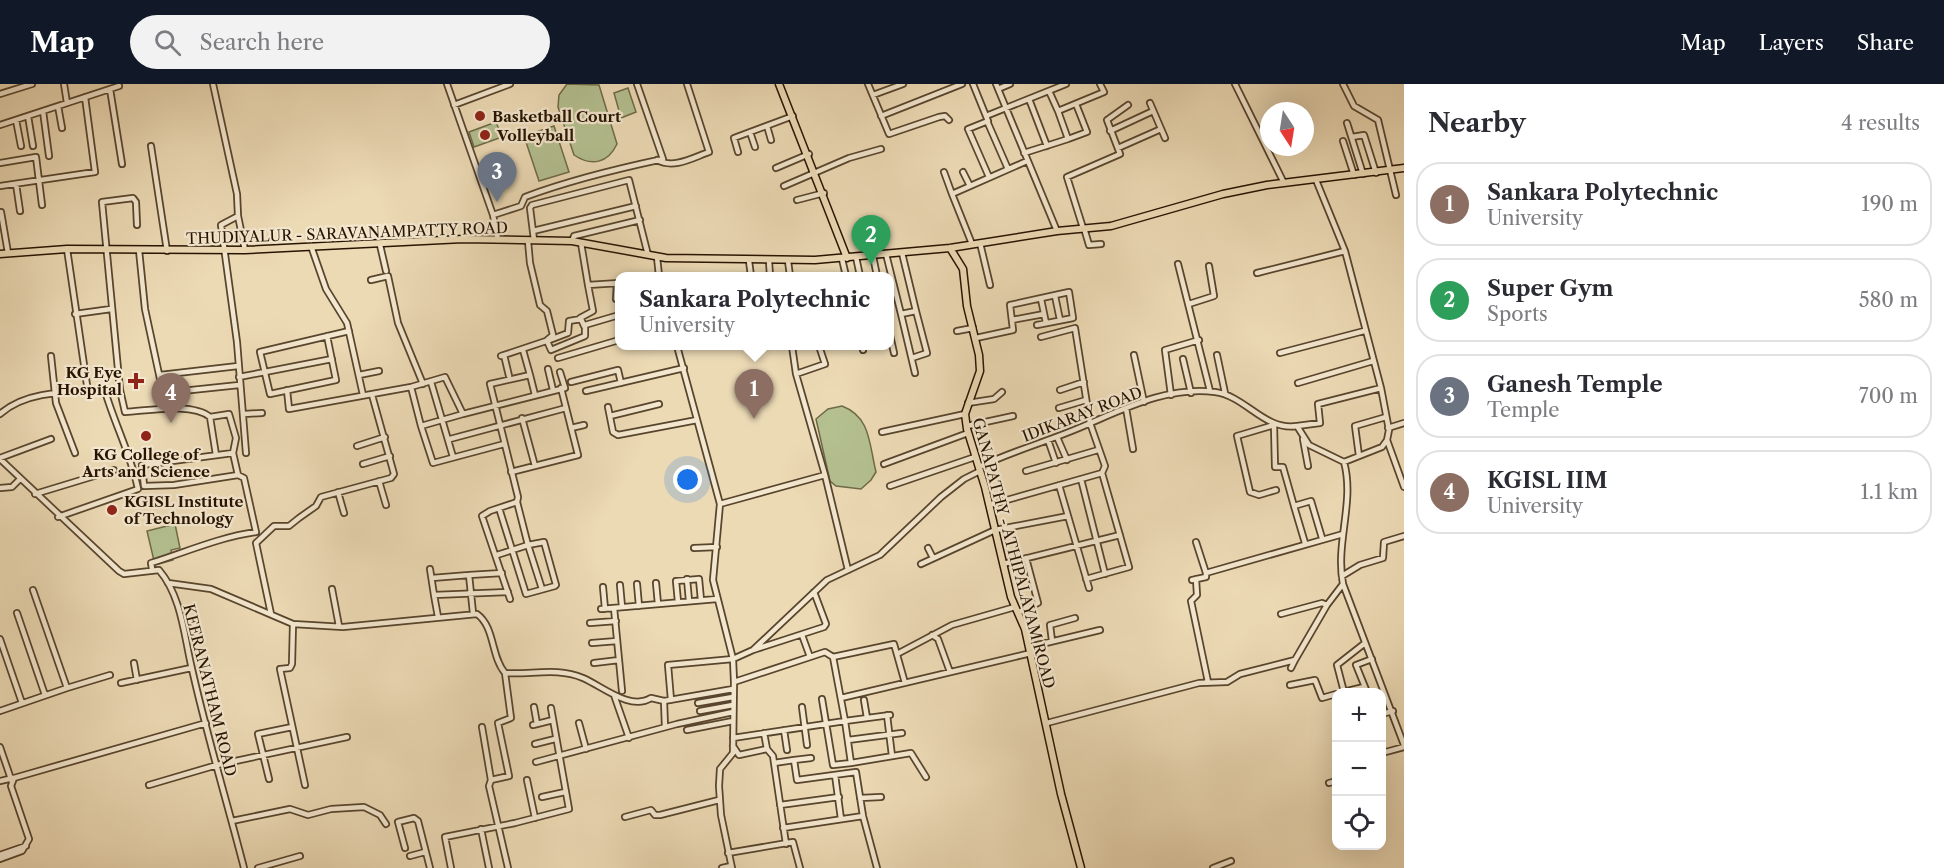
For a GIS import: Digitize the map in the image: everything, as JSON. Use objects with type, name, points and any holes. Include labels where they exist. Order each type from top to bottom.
[{"type":"main road","points":[[779,84],[824,193],[845,258]]},
{"type":"main road","name":"THUDIYALUR - SARAVANAMPATTY ROAD","points":[[0,254],[67,249],[245,250],[463,239],[572,241],[657,258],[788,261],[845,258],[950,248],[1057,231],[1111,226],[1222,194],[1284,183],[1404,168]]},
{"type":"main road","name":"GANAPATHY - ATHIPALAYAM ROAD","points":[[950,248],[963,269],[967,306],[976,338],[980,371],[964,414],[1004,564],[1030,650],[1061,794],[1081,868]]},
{"type":"street","points":[[0,94],[32,84]]},
{"type":"street","points":[[64,84],[67,103]]},
{"type":"street","points":[[213,84],[237,195],[238,216],[245,250]]},
{"type":"street","points":[[447,84],[493,215],[498,240]]},
{"type":"street","points":[[454,105],[510,84]]},
{"type":"street","points":[[637,84],[661,161]]},
{"type":"street","points":[[493,215],[521,206],[525,197],[543,190],[661,161],[674,164],[709,152],[687,84]]},
{"type":"street","points":[[868,84],[889,134],[939,117],[945,116],[949,120]]},
{"type":"street","points":[[873,95],[903,84]]},
{"type":"street","points":[[881,116],[962,84]]},
{"type":"street","points":[[973,84],[1008,169]]},
{"type":"street","points":[[1010,84],[997,86],[1057,231]]},
{"type":"street","points":[[989,177],[968,129],[1006,108],[1066,84]]},
{"type":"street","points":[[1058,111],[1104,92],[1100,84]]},
{"type":"street","points":[[1235,84],[1284,183]]},
{"type":"street","points":[[1343,84],[1354,106],[1378,120],[1396,195]]},
{"type":"street","points":[[0,125],[119,86]]},
{"type":"street","points":[[110,89],[122,164]]},
{"type":"street","points":[[1049,91],[1068,140]]},
{"type":"street","points":[[0,186],[95,172],[86,97]]},
{"type":"street","points":[[1029,99],[1047,146]]},
{"type":"street","points":[[1150,103],[1165,138]]},
{"type":"street","points":[[1024,153],[1087,132],[1076,104]]},
{"type":"street","points":[[1101,244],[1089,244],[1067,177],[1119,154],[1107,118],[1128,105]]},
{"type":"street","points":[[58,106],[62,128]]},
{"type":"street","points":[[43,111],[49,156]]},
{"type":"street","points":[[1110,130],[1153,111]]},
{"type":"street","points":[[28,116],[33,146]]},
{"type":"street","points":[[738,152],[734,138],[794,116]]},
{"type":"street","points":[[16,120],[21,146]]},
{"type":"street","points":[[1347,123],[1363,174]]},
{"type":"street","points":[[766,126],[771,140]]},
{"type":"street","points":[[1118,148],[1161,129]]},
{"type":"street","points":[[750,132],[755,147]]},
{"type":"street","points":[[1352,137],[1364,135],[1376,173]]},
{"type":"street","points":[[1342,141],[1353,175]]},
{"type":"street","points":[[151,146],[167,251]]},
{"type":"street","points":[[784,186],[881,149]]},
{"type":"street","points":[[776,168],[809,154]]},
{"type":"street","points":[[0,163],[36,157],[42,205]]},
{"type":"street","points":[[952,194],[1027,161]]},
{"type":"street","points":[[944,172],[972,244]]},
{"type":"street","points":[[963,172],[970,186]]},
{"type":"street","points":[[509,376],[502,355],[546,341],[553,335],[547,311],[540,305],[530,263],[533,231],[532,206],[628,180],[648,255]]},
{"type":"street","points":[[1316,180],[1345,251],[1364,331],[1381,388],[1388,428],[1387,440],[1404,487]]},
{"type":"street","points":[[16,184],[20,211]]},
{"type":"street","points":[[797,200],[824,193]]},
{"type":"street","points":[[123,409],[111,309],[104,201],[133,198],[136,202],[137,225]]},
{"type":"street","points":[[533,231],[636,206]]},
{"type":"street","points":[[1,212],[8,253]]},
{"type":"street","points":[[238,216],[221,225],[244,414],[246,453]]},
{"type":"street","points":[[572,241],[574,236],[640,220]]},
{"type":"street","points":[[571,343],[568,322],[593,311],[581,243]]},
{"type":"street","points":[[980,243],[990,285]]},
{"type":"street","points":[[380,244],[386,271]]},
{"type":"street","points":[[311,246],[326,289],[347,322],[363,395]]},
{"type":"street","points":[[67,249],[88,392]]},
{"type":"street","points":[[139,250],[145,309],[163,393],[239,385]]},
{"type":"street","points":[[1257,273],[1345,251]]},
{"type":"street","points":[[902,253],[927,353],[912,357]]},
{"type":"street","points":[[886,254],[890,272]]},
{"type":"street","points":[[873,256],[876,272]]},
{"type":"street","points":[[856,257],[859,272]]},
{"type":"street","points":[[657,258],[659,272]]},
{"type":"street","points":[[845,258],[846,272]]},
{"type":"street","points":[[749,261],[750,272]]},
{"type":"street","points":[[769,261],[770,272]]},
{"type":"street","points":[[788,261],[789,272]]},
{"type":"street","points":[[1178,264],[1210,391]]},
{"type":"street","points":[[1189,304],[1215,295],[1209,266]]},
{"type":"street","points":[[371,280],[387,276],[398,323],[423,384]]},
{"type":"street","points":[[588,285],[615,283]]},
{"type":"street","points":[[894,288],[915,373]]},
{"type":"street","points":[[976,338],[1013,330],[1010,305],[1069,292],[1073,318],[1037,325]]},
{"type":"street","points":[[1055,296],[1060,320]]},
{"type":"street","points":[[1041,299],[1046,323]]},
{"type":"street","points":[[75,314],[111,309]]},
{"type":"street","points":[[900,314],[916,310]]},
{"type":"street","points":[[1012,320],[1044,314]]},
{"type":"street","points":[[584,326],[615,316]]},
{"type":"street","points":[[568,333],[547,343],[550,350],[585,336],[580,318]]},
{"type":"street","points":[[957,331],[973,328]]},
{"type":"street","points":[[1041,337],[1075,328],[1090,423],[1105,466],[1102,472],[1129,567],[1086,579]]},
{"type":"street","points":[[327,336],[336,380],[270,394],[260,352],[327,336],[349,331]]},
{"type":"street","points":[[1280,353],[1364,331]]},
{"type":"street","points":[[1171,395],[1165,350],[1199,340]]},
{"type":"street","points":[[558,358],[615,341]]},
{"type":"street","points":[[523,350],[535,395]]},
{"type":"street","points":[[679,350],[720,504],[713,580],[733,659],[734,682],[732,757],[720,769],[719,800],[732,867],[722,868]]},
{"type":"street","points":[[793,350],[796,374],[825,475],[848,570]]},
{"type":"street","points":[[796,374],[825,364],[821,350]]},
{"type":"street","points":[[1134,355],[1144,402]]},
{"type":"street","points":[[1217,355],[1225,393]]},
{"type":"street","points":[[51,356],[54,393],[75,453]]},
{"type":"street","points":[[239,377],[332,359]]},
{"type":"street","points":[[1183,359],[1191,393]]},
{"type":"street","points":[[1298,383],[1373,361]]},
{"type":"street","points":[[160,375],[238,366]]},
{"type":"street","points":[[586,391],[684,368]]},
{"type":"street","points":[[548,369],[553,390]]},
{"type":"street","points":[[572,382],[618,370],[621,383]]},
{"type":"street","points":[[359,375],[379,371]]},
{"type":"street","points":[[421,426],[565,388],[560,372]]},
{"type":"street","points":[[530,375],[490,384],[517,502],[542,590]]},
{"type":"street","points":[[287,390],[289,409],[372,395],[445,377],[463,414]]},
{"type":"street","points":[[431,382],[450,439],[453,458]]},
{"type":"street","points":[[1059,390],[1084,382]]},
{"type":"street","points":[[411,387],[433,463],[504,444]]},
{"type":"street","points":[[511,472],[578,455],[561,388]]},
{"type":"street","points":[[1276,490],[1258,495],[1250,492],[1237,438],[1239,434],[1274,425],[1297,426],[1320,423],[1318,404],[1381,388]]},
{"type":"street","points":[[0,414],[12,405],[54,393],[120,390]]},
{"type":"street","points":[[105,391],[117,432],[128,450],[138,489]]},
{"type":"street","name":"IDIKARAY ROAD","points":[[753,650],[827,580],[880,555],[941,497],[980,469],[1126,408],[1171,395],[1210,391],[1225,393],[1274,425]]},
{"type":"street","points":[[968,403],[994,399],[1002,393]]},
{"type":"street","points":[[271,614],[256,543],[258,540],[274,526],[289,526],[316,506],[321,497],[379,481],[394,474],[372,395]]},
{"type":"street","points":[[1059,408],[1086,400]]},
{"type":"street","points":[[610,416],[659,404]]},
{"type":"street","points":[[608,407],[613,432],[618,435],[697,420]]},
{"type":"street","points":[[450,439],[499,424],[566,408]]},
{"type":"street","points":[[1126,408],[1133,449]]},
{"type":"street","points":[[111,410],[123,409],[125,412],[178,409],[204,412],[210,417],[216,455]]},
{"type":"street","points":[[244,414],[262,413]]},
{"type":"street","points":[[210,417],[229,414],[236,438],[233,453],[238,475]]},
{"type":"street","points":[[882,432],[964,414]]},
{"type":"street","points":[[884,464],[968,430],[1013,416]]},
{"type":"street","points":[[1359,456],[1355,426],[1386,417]]},
{"type":"street","points":[[522,418],[535,466]]},
{"type":"street","points":[[1388,428],[1404,423]]},
{"type":"street","points":[[571,428],[584,425]]},
{"type":"street","points":[[1274,425],[1275,467],[1283,467],[1305,543]]},
{"type":"street","points":[[1297,426],[1303,439],[1308,466]]},
{"type":"street","points":[[357,446],[385,437]]},
{"type":"street","points":[[1057,437],[1067,460]]},
{"type":"street","points":[[51,439],[0,459],[58,517],[124,574],[152,569],[151,563],[200,548],[226,536],[256,532],[244,478],[238,475],[174,485],[144,486],[58,517]]},
{"type":"street","points":[[1303,439],[1309,445],[1344,462],[1382,447],[1387,440]]},
{"type":"street","points":[[1048,440],[1056,463]]},
{"type":"street","points":[[1026,471],[1098,450]]},
{"type":"street","points":[[133,466],[233,453]]},
{"type":"street","points":[[363,464],[390,456]]},
{"type":"street","points":[[890,486],[975,457]]},
{"type":"street","points":[[1344,462],[1348,494],[1343,534],[1343,584],[1393,711],[1404,746],[1386,752]]},
{"type":"street","points":[[142,465],[144,486]]},
{"type":"street","points":[[35,495],[114,470]]},
{"type":"street","points":[[989,505],[1102,472]]},
{"type":"street","points":[[720,504],[825,475]]},
{"type":"street","points":[[0,488],[12,487],[20,479]]},
{"type":"street","points":[[1081,479],[1106,574]]},
{"type":"street","points":[[379,481],[386,505]]},
{"type":"street","points":[[1059,485],[1089,588]]},
{"type":"street","points":[[338,492],[344,513]]},
{"type":"street","points":[[1294,506],[1311,501],[1322,538]]},
{"type":"street","points":[[510,598],[482,516],[517,502]]},
{"type":"street","points":[[497,555],[512,550],[528,545],[544,542],[556,584],[526,594],[512,550],[500,508]]},
{"type":"street","points":[[921,564],[995,530],[1068,516]]},
{"type":"street","points":[[1206,573],[1322,538],[1343,534]]},
{"type":"street","points":[[1004,564],[1120,535]]},
{"type":"street","points":[[1342,576],[1383,558],[1384,542],[1404,536]]},
{"type":"street","points":[[1196,542],[1206,577],[1194,580],[1196,596],[1191,601],[1208,682]]},
{"type":"street","points":[[694,548],[717,547]]},
{"type":"street","points":[[928,548],[933,558]]},
{"type":"street","points":[[898,653],[952,625],[1038,603],[1026,558]]},
{"type":"street","name":"KEERANATHAM ROAD","points":[[152,569],[159,570],[168,583],[181,618],[191,668],[244,868]]},
{"type":"street","points":[[430,569],[438,617]]},
{"type":"street","points":[[432,578],[501,573]]},
{"type":"street","points":[[469,575],[474,613]]},
{"type":"street","points":[[678,602],[676,581],[687,579],[699,579],[700,600]]},
{"type":"street","points":[[687,579],[689,601]]},
{"type":"street","points":[[168,583],[210,589],[293,624],[339,626],[474,613],[480,616],[505,673],[511,718],[498,723],[509,775],[491,780]]},
{"type":"street","points":[[656,583],[658,604]]},
{"type":"street","points":[[638,584],[639,606]]},
{"type":"street","points":[[1291,668],[1327,605],[1343,584]]},
{"type":"street","points":[[620,585],[622,607]]},
{"type":"street","points":[[603,587],[603,609],[717,599]]},
{"type":"street","points":[[333,589],[339,626]]},
{"type":"street","points":[[33,590],[67,688]]},
{"type":"street","points":[[434,595],[508,592]]},
{"type":"street","points":[[671,700],[668,665],[733,659],[753,650],[825,627],[826,624],[814,592]]},
{"type":"street","points":[[1281,615],[1322,603],[1327,605]]},
{"type":"street","points":[[614,608],[622,692]]},
{"type":"street","points":[[17,613],[45,695]]},
{"type":"street","points":[[1052,641],[1050,625],[1075,618]]},
{"type":"street","points":[[590,623],[616,621]]},
{"type":"street","points":[[293,624],[292,664],[290,668],[280,669],[305,785]]},
{"type":"street","points":[[841,698],[950,672],[1030,650],[1052,641],[1100,630]]},
{"type":"street","points":[[802,635],[810,657]]},
{"type":"street","points":[[932,635],[938,639],[950,672]]},
{"type":"street","points":[[0,639],[22,703]]},
{"type":"street","points":[[592,643],[617,641]]},
{"type":"street","points":[[1341,688],[1337,665],[1365,643]]},
{"type":"street","points":[[734,682],[825,652],[834,657],[892,644],[898,653],[905,683]]},
{"type":"street","points":[[834,657],[851,763]]},
{"type":"street","points":[[1364,688],[1356,665],[1372,659]]},
{"type":"street","points":[[594,663],[619,660]]},
{"type":"street","points":[[1047,723],[1208,682],[1227,682],[1240,674],[1295,660]]},
{"type":"street","points":[[134,663],[137,680]]},
{"type":"street","points":[[121,683],[191,668]]},
{"type":"street","points":[[505,673],[572,674],[614,695],[645,702],[651,698],[664,701],[733,689]]},
{"type":"street","points":[[0,711],[110,675]]},
{"type":"street","points":[[1290,685],[1315,680],[1322,698],[1332,695]]},
{"type":"street","points":[[614,695],[629,738]]},
{"type":"street","points":[[696,695],[703,726]]},
{"type":"street","points":[[698,703],[733,697]]},
{"type":"street","points":[[822,699],[833,765],[911,753],[926,777]]},
{"type":"street","points":[[864,700],[867,718]]},
{"type":"street","points":[[664,701],[665,727]]},
{"type":"street","points":[[700,711],[733,705]]},
{"type":"street","points":[[534,707],[535,724],[553,720]]},
{"type":"street","points":[[802,707],[807,745]]},
{"type":"street","points":[[451,868],[444,838],[569,809],[551,708]]},
{"type":"street","points":[[1386,713],[1393,711]]},
{"type":"street","points":[[536,762],[665,727],[733,712]]},
{"type":"street","points":[[733,738],[888,715],[892,756]]},
{"type":"street","points":[[687,730],[733,721]]},
{"type":"street","points":[[0,781],[206,723]]},
{"type":"street","points":[[579,723],[586,749]]},
{"type":"street","points":[[269,779],[258,734],[292,727]]},
{"type":"street","points":[[482,727],[491,780],[489,786],[508,868]]},
{"type":"street","points":[[784,730],[787,750]]},
{"type":"street","points":[[764,733],[767,749],[773,756],[786,844]]},
{"type":"street","points":[[848,740],[902,733]]},
{"type":"street","points":[[149,785],[217,765],[347,737]]},
{"type":"street","points":[[535,744],[555,739]]},
{"type":"street","points":[[733,746],[739,755],[767,749]]},
{"type":"street","points":[[0,747],[13,779],[28,836],[26,846],[0,857]]},
{"type":"street","points":[[774,763],[811,758]]},
{"type":"street","points":[[794,760],[797,780],[856,772],[863,816],[877,868]]},
{"type":"street","points":[[835,775],[841,819]]},
{"type":"street","points":[[527,780],[535,818]]},
{"type":"street","points":[[542,797],[566,792]]},
{"type":"street","points":[[780,805],[839,797]]},
{"type":"street","points":[[860,798],[881,797]]},
{"type":"street","points":[[625,817],[651,810],[655,815],[660,815],[719,800]]},
{"type":"street","points":[[232,821],[290,809],[308,815],[331,809],[364,807],[380,814],[386,824]]},
{"type":"street","points":[[783,828],[863,816]]},
{"type":"street","points":[[405,848],[398,822],[414,818],[418,820],[430,868]]},
{"type":"street","points":[[481,829],[489,868]]},
{"type":"street","points":[[728,853],[793,842],[800,868]]},
{"type":"street","points":[[410,856],[425,852]]},
{"type":"street","points":[[258,868],[300,856]]},
{"type":"street","points":[[1213,868],[1231,861]]},
{"type":"green space","points":[[567,84],[599,85],[617,144],[604,159],[593,162],[574,155],[558,107],[559,95]]},
{"type":"green space","points":[[628,88],[636,112],[621,118],[614,93]]},
{"type":"green space","name":"Volleyball","points":[[496,122],[502,137],[474,147],[469,132]]},
{"type":"green space","points":[[554,126],[569,172],[539,181],[524,136]]},
{"type":"green space","points":[[842,406],[859,417],[870,442],[876,472],[861,489],[836,486],[830,481],[816,419],[828,409]]},
{"type":"green space","points":[[175,524],[180,548],[171,550],[173,560],[155,565],[147,531]]},
{"type":"place","name":"Basketball Court","points":[[480,116]]},
{"type":"place","name":"Volleyball","points":[[485,135]]},
{"type":"place","name":"Ganesh Temple","points":[[497,202]]},
{"type":"place","name":"Super Gym","points":[[871,265]]},
{"type":"place","name":"KG Eye Hospital","points":[[136,381]]},
{"type":"place","name":"Sankara Polytechnic","points":[[754,419]]},
{"type":"place","name":"KGISL IIM","points":[[171,423]]},
{"type":"place","name":"KG College of Arts and Science","points":[[146,436]]},
{"type":"place","name":"KGISL Institute of Technology","points":[[112,510]]}]
